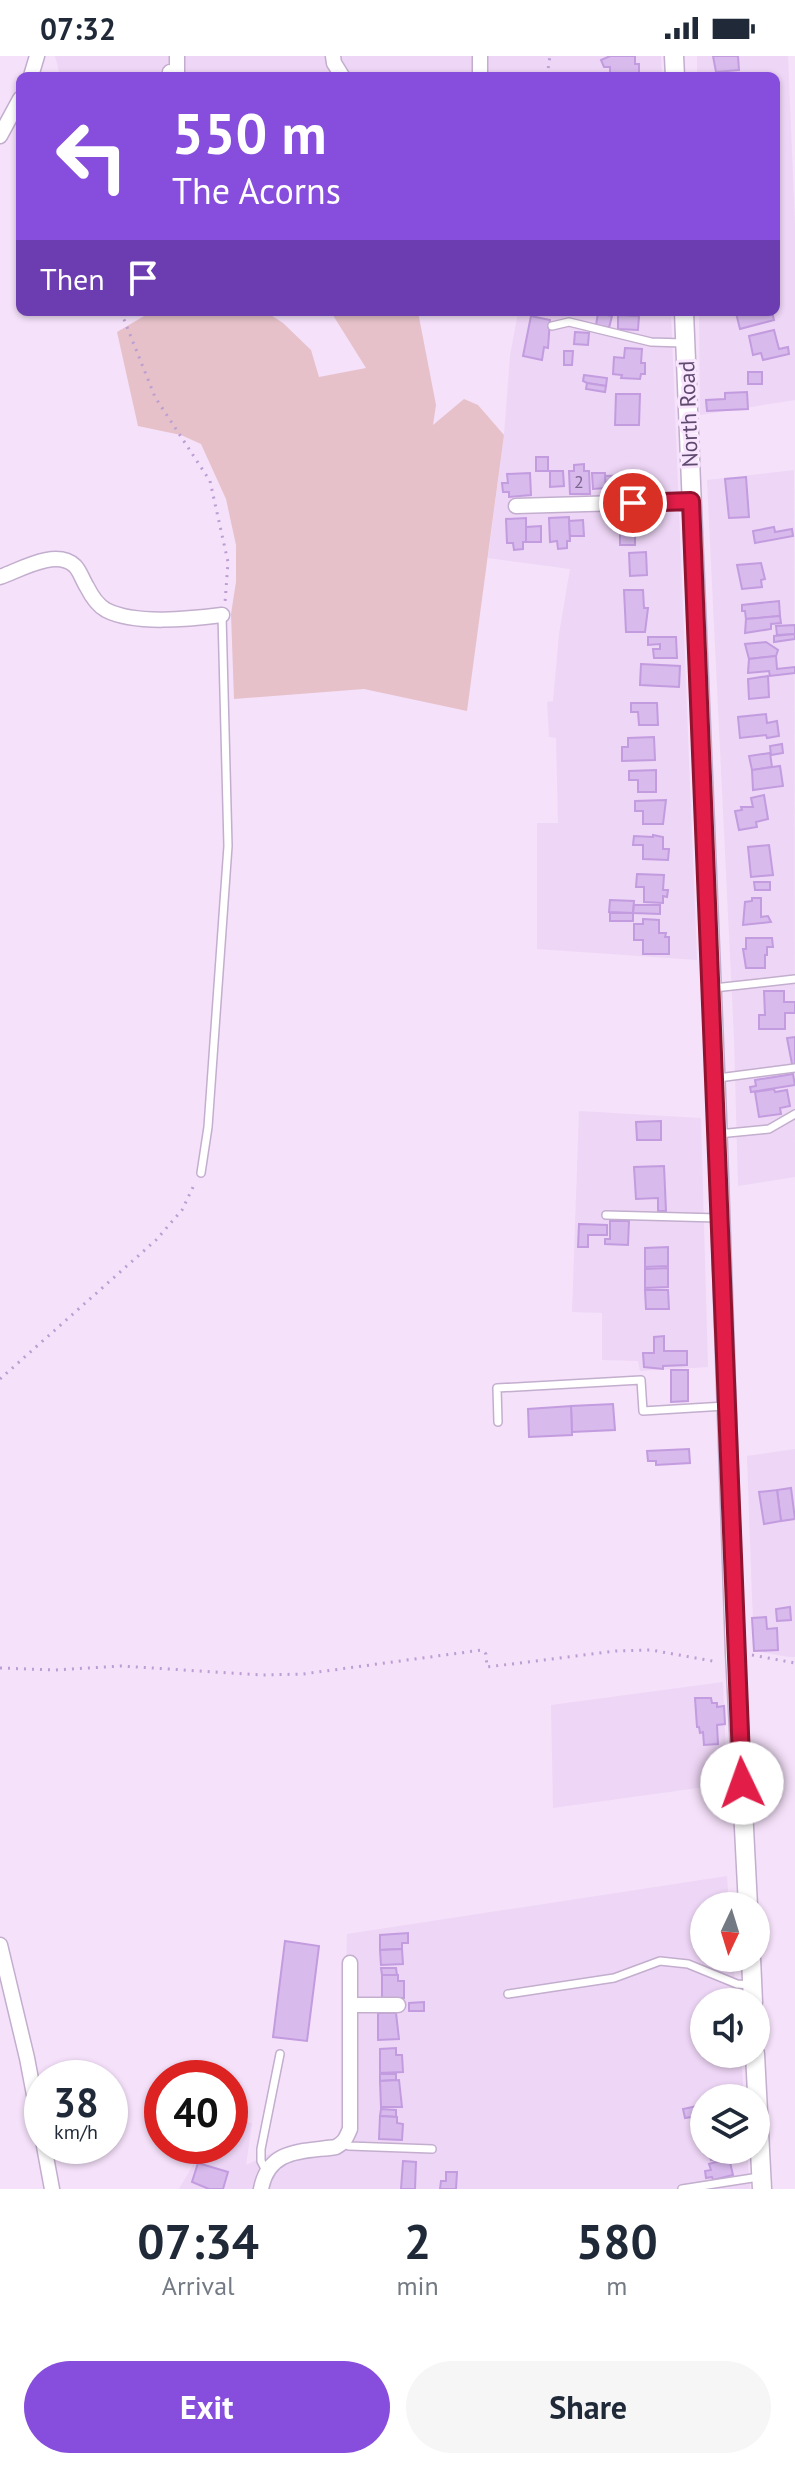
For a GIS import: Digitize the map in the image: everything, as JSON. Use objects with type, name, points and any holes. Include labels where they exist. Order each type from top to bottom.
[{"type":"street","points":[[0,136],[16,106]]},
{"type":"street","name":"North Road","points":[[684,316],[727,1406],[728,1657],[747,1892]]},
{"type":"street","points":[[516,506],[691,501]]},
{"type":"street","points":[[0,577],[50,559],[63,559],[76,567],[94,601],[114,613],[161,619],[222,615]]},
{"type":"street","points":[[1,1953],[27,2060]]},
{"type":"street","points":[[261,2189],[266,2171],[274,2162],[285,2155],[336,2147],[343,2143],[350,2129],[350,1963]]},
{"type":"street","points":[[351,2005],[398,2005]]},
{"type":"street","points":[[756,2068],[762,2183]]},
{"type":"street","points":[[47,2164],[52,2189]]},
{"type":"lane","points":[[552,326],[569,322],[651,342],[685,343]]},
{"type":"lane","points":[[201,1173],[208,1127],[228,846],[222,615]]},
{"type":"lane","points":[[712,988],[795,979]]},
{"type":"lane","points":[[715,1078],[795,1068]]},
{"type":"lane","points":[[718,1134],[769,1129],[795,1114]]},
{"type":"lane","points":[[606,1215],[720,1218]]},
{"type":"lane","points":[[498,1422],[497,1388],[641,1380],[643,1411],[727,1406]]},
{"type":"lane","points":[[508,1994],[614,1978],[660,1961],[688,1964],[743,1988]]},
{"type":"lane","points":[[266,2171],[261,2161],[261,2149],[280,2054]]},
{"type":"lane","points":[[343,2143],[349,2146],[432,2149]]},
{"type":"lane","points":[[682,2189],[762,2183]]},
{"type":"path","points":[[123,316],[155,397],[210,481],[228,562],[227,594],[222,615]]},
{"type":"path","points":[[0,1379],[156,1240],[182,1210],[201,1173]]},
{"type":"path","points":[[0,1668],[55,1670],[121,1666],[246,1674],[303,1674],[482,1650],[486,1654],[487,1667],[616,1651],[651,1650],[795,1663]]},
{"type":"shaded area","points":[[55,56],[661,56],[662,72],[59,72]]},
{"type":"shaded area","points":[[697,56],[788,56],[795,225],[795,400],[700,415],[699,316],[780,316],[780,72],[697,72]]},
{"type":"shaded area","points":[[144,316],[272,316],[311,350],[319,377],[366,368],[334,316],[419,316],[436,405],[433,425],[464,399],[478,405],[504,435],[467,711],[364,689],[234,699],[231,614],[236,582],[236,545],[226,499],[201,444],[181,435],[138,426],[117,332]]},
{"type":"shaded area","points":[[517,316],[671,316],[697,960],[537,949],[537,823],[558,823],[556,738],[549,737],[547,702],[553,701],[559,634],[570,569],[488,558],[504,435],[510,356]]},
{"type":"shaded area","points":[[794,470],[795,1177],[738,1186],[734,1038],[707,480]]},
{"type":"shaded area","points":[[579,1111],[701,1118],[708,1367],[640,1371],[638,1361],[602,1360],[602,1313],[572,1312]]},
{"type":"shaded area","points":[[795,1449],[795,1657],[789,1657],[754,1651],[747,1456]]},
{"type":"shaded area","points":[[723,1682],[727,1784],[553,1808],[551,1705]]},
{"type":"shaded area","points":[[727,1876],[728,1892],[690,1892],[690,1972],[734,1972],[736,1988],[690,1988],[690,2068],[742,2068],[743,2084],[690,2084],[690,2164],[748,2164],[750,2189],[179,2189],[194,2164],[246,2165],[284,2147],[337,2138],[342,2129],[347,1934]]},
{"type":"shaded area","points":[[248,2122],[252,2123],[248,2151]]},
{"type":"building","points":[[610,56],[635,56],[639,72],[610,72],[610,67],[604,67],[601,60]]},
{"type":"building","points":[[713,56],[738,56],[739,70],[716,72]]},
{"type":"building","points":[[531,316],[550,320],[548,348],[544,347],[542,360],[523,356]]},
{"type":"building","points":[[598,316],[612,316],[609,328],[596,325]]},
{"type":"building","points":[[618,316],[639,316],[638,330],[618,329]]},
{"type":"building","points":[[737,316],[773,316],[774,320],[740,329]]},
{"type":"building","points":[[774,330],[779,349],[788,347],[789,354],[763,360],[761,353],[753,355],[749,336]]},
{"type":"building","points":[[575,332],[589,333],[588,345],[574,344]]},
{"type":"building","points":[[625,348],[642,349],[641,363],[645,363],[645,374],[641,374],[640,379],[621,378],[622,375],[613,374],[614,357],[624,358]]},
{"type":"building","points":[[564,351],[573,351],[572,365],[564,365]]},
{"type":"building","points":[[748,372],[762,372],[762,384],[748,384]]},
{"type":"building","points":[[584,375],[607,378],[606,386],[583,381]]},
{"type":"building","points":[[587,383],[606,386],[605,392],[586,389]]},
{"type":"building","points":[[747,392],[748,409],[707,411],[706,400],[725,399],[725,393]]},
{"type":"building","points":[[616,394],[640,394],[639,425],[615,425]]},
{"type":"building","points":[[536,457],[548,457],[548,471],[536,471]]},
{"type":"building","points":[[584,464],[584,471],[589,471],[590,494],[570,494],[569,471],[574,471],[574,465]]},
{"type":"building","points":[[550,471],[563,471],[564,486],[550,487]]},
{"type":"building","points":[[530,473],[531,495],[509,497],[509,492],[503,492],[502,483],[508,483],[507,474]]},
{"type":"building","points":[[592,473],[605,473],[606,488],[593,489]]},
{"type":"building","points":[[635,475],[636,494],[614,495],[613,488],[606,488],[605,476]]},
{"type":"building","points":[[746,477],[749,517],[729,518],[725,479]]},
{"type":"building","points":[[619,511],[640,511],[641,532],[620,533],[620,527],[612,527],[612,517],[619,517]]},
{"type":"building","points":[[569,517],[570,541],[567,541],[567,548],[558,549],[557,541],[550,542],[549,518]]},
{"type":"building","points":[[526,518],[526,542],[523,542],[523,549],[514,550],[513,543],[507,543],[506,519]]},
{"type":"building","points":[[583,520],[584,536],[570,536],[569,521]]},
{"type":"building","points":[[541,526],[541,542],[526,542],[526,527]]},
{"type":"building","points":[[774,527],[775,532],[792,529],[793,536],[755,543],[753,531]]},
{"type":"building","points":[[635,532],[635,545],[620,545],[620,533]]},
{"type":"building","points":[[646,552],[647,575],[630,576],[629,553]]},
{"type":"building","points":[[761,563],[765,579],[761,580],[762,587],[742,589],[737,565]]},
{"type":"building","points":[[624,590],[643,590],[644,608],[648,608],[645,632],[626,632]]},
{"type":"building","points":[[779,601],[780,616],[746,619],[745,611],[742,611],[742,605]]},
{"type":"building","points":[[780,616],[781,623],[771,624],[771,629],[745,633],[746,619]]},
{"type":"building","points":[[795,625],[795,634],[777,635],[776,626]]},
{"type":"building","points":[[795,634],[795,639],[774,642],[774,636]]},
{"type":"building","points":[[648,637],[676,637],[677,658],[654,658],[653,649],[660,649],[660,644],[648,645]]},
{"type":"building","points":[[766,642],[778,650],[776,656],[749,659],[745,644]]},
{"type":"building","points":[[776,656],[777,669],[795,667],[795,673],[770,676],[769,671],[748,673],[749,659]]},
{"type":"building","points":[[641,664],[680,666],[679,687],[640,685]]},
{"type":"building","points":[[768,676],[769,697],[749,699],[748,679]]},
{"type":"building","points":[[631,703],[657,703],[658,725],[639,725],[638,712],[631,712]]},
{"type":"building","points":[[766,714],[767,723],[777,721],[779,736],[740,738],[738,717]]},
{"type":"building","points":[[654,737],[655,760],[622,761],[622,747],[628,747],[628,738]]},
{"type":"building","points":[[782,744],[783,753],[771,755],[770,746]]},
{"type":"building","points":[[770,753],[772,767],[752,770],[749,756]]},
{"type":"building","points":[[780,766],[783,786],[753,790],[752,770]]},
{"type":"building","points":[[656,770],[656,792],[638,792],[638,780],[629,780],[629,771]]},
{"type":"building","points":[[764,795],[768,819],[756,822],[757,827],[739,830],[735,811],[742,810],[741,807],[753,807],[751,798]]},
{"type":"building","points":[[666,800],[663,824],[643,824],[643,811],[635,811],[635,801]]},
{"type":"building","points":[[634,836],[663,837],[663,849],[669,849],[668,860],[643,859],[643,845],[633,845]]},
{"type":"building","points":[[769,845],[773,875],[751,877],[748,847]]},
{"type":"building","points":[[637,874],[664,875],[663,890],[668,890],[667,897],[663,896],[663,903],[644,902],[644,887],[636,887]]},
{"type":"building","points":[[754,882],[770,882],[770,890],[755,890]]},
{"type":"building","points":[[752,898],[761,898],[761,917],[768,916],[771,922],[743,925],[745,902],[752,901]]},
{"type":"building","points":[[610,900],[634,901],[633,913],[609,912]]},
{"type":"building","points":[[634,905],[660,905],[660,914],[633,913]]},
{"type":"building","points":[[610,913],[633,913],[633,921],[610,921]]},
{"type":"building","points":[[643,919],[659,920],[659,933],[666,933],[665,937],[669,937],[669,954],[643,954],[643,940],[634,940],[634,924],[643,924]]},
{"type":"building","points":[[746,938],[772,938],[773,947],[767,947],[765,968],[746,968],[743,949],[746,949]]},
{"type":"building","points":[[764,991],[784,991],[784,1002],[795,1002],[795,1013],[785,1013],[785,1029],[759,1029],[759,1015],[765,1015]]},
{"type":"building","points":[[795,1037],[795,1064],[792,1064],[787,1038]]},
{"type":"building","points":[[793,1074],[795,1085],[751,1092],[750,1087],[756,1086],[755,1080]]},
{"type":"building","points":[[774,1089],[775,1092],[787,1090],[790,1106],[780,1108],[781,1114],[759,1117],[755,1092]]},
{"type":"building","points":[[661,1121],[661,1140],[637,1140],[636,1122]]},
{"type":"building","points":[[664,1166],[666,1211],[658,1211],[658,1198],[636,1199],[634,1167]]},
{"type":"building","points":[[610,1221],[629,1221],[628,1245],[605,1244],[605,1239],[610,1239]]},
{"type":"building","points":[[579,1224],[607,1225],[607,1235],[588,1235],[588,1247],[578,1247]]},
{"type":"building","points":[[668,1247],[668,1266],[645,1267],[645,1248]]},
{"type":"building","points":[[668,1268],[668,1287],[645,1288],[645,1269]]},
{"type":"building","points":[[645,1290],[668,1290],[669,1309],[646,1309]]},
{"type":"building","points":[[664,1336],[664,1351],[687,1351],[687,1365],[663,1366],[663,1369],[644,1367],[643,1353],[654,1353],[654,1337]]},
{"type":"building","points":[[671,1370],[688,1370],[688,1401],[671,1402]]},
{"type":"building","points":[[613,1404],[615,1430],[572,1432],[571,1406]]},
{"type":"building","points":[[571,1406],[572,1435],[529,1437],[528,1409]]},
{"type":"building","points":[[689,1449],[690,1463],[656,1465],[656,1461],[648,1461],[647,1451]]},
{"type":"building","points":[[791,1488],[795,1519],[781,1521],[777,1490]]},
{"type":"building","points":[[777,1490],[781,1521],[764,1524],[759,1492]]},
{"type":"building","points":[[790,1607],[791,1620],[777,1621],[776,1609]]},
{"type":"building","points":[[766,1617],[767,1629],[777,1628],[778,1650],[754,1651],[752,1618]]},
{"type":"building","points":[[695,1698],[711,1698],[717,1707],[724,1706],[725,1724],[717,1725],[718,1744],[704,1745],[703,1732],[700,1733],[697,1727]]},
{"type":"building","points":[[408,1933],[408,1943],[402,1943],[402,1949],[380,1950],[380,1935]]},
{"type":"building","points":[[285,1941],[319,1946],[307,2041],[273,2037]]},
{"type":"building","points":[[402,1949],[403,1964],[381,1965],[380,1950]]},
{"type":"building","points":[[381,1968],[396,1968],[397,1975],[382,1975]]},
{"type":"building","points":[[382,1975],[398,1975],[398,1981],[404,1981],[404,1998],[382,1998]]},
{"type":"building","points":[[424,2002],[424,2011],[409,2011],[409,2003]]},
{"type":"building","points":[[378,2013],[396,2013],[399,2039],[378,2040]]},
{"type":"building","points":[[396,2048],[396,2055],[402,2055],[403,2072],[380,2073],[380,2049]]},
{"type":"building","points":[[380,2074],[396,2074],[396,2080],[380,2081]]},
{"type":"building","points":[[399,2080],[402,2107],[381,2107],[380,2081]]},
{"type":"building","points":[[690,2108],[690,2117],[685,2118],[683,2109]]},
{"type":"building","points":[[381,2109],[396,2110],[396,2117],[380,2116]]},
{"type":"building","points":[[380,2116],[397,2117],[397,2123],[403,2124],[402,2140],[379,2139]]},
{"type":"building","points":[[403,2161],[416,2162],[415,2189],[401,2189]]},
{"type":"building","points":[[198,2164],[228,2172],[223,2189],[209,2189],[192,2182]]},
{"type":"building","points":[[709,2164],[730,2164],[733,2175],[713,2180],[712,2177],[706,2178],[705,2171],[711,2170]]},
{"type":"building","points":[[446,2172],[457,2172],[456,2189],[440,2189],[441,2181],[446,2181]]},
{"type":"route","points":[[633,503],[691,501],[742,1783]]}]
